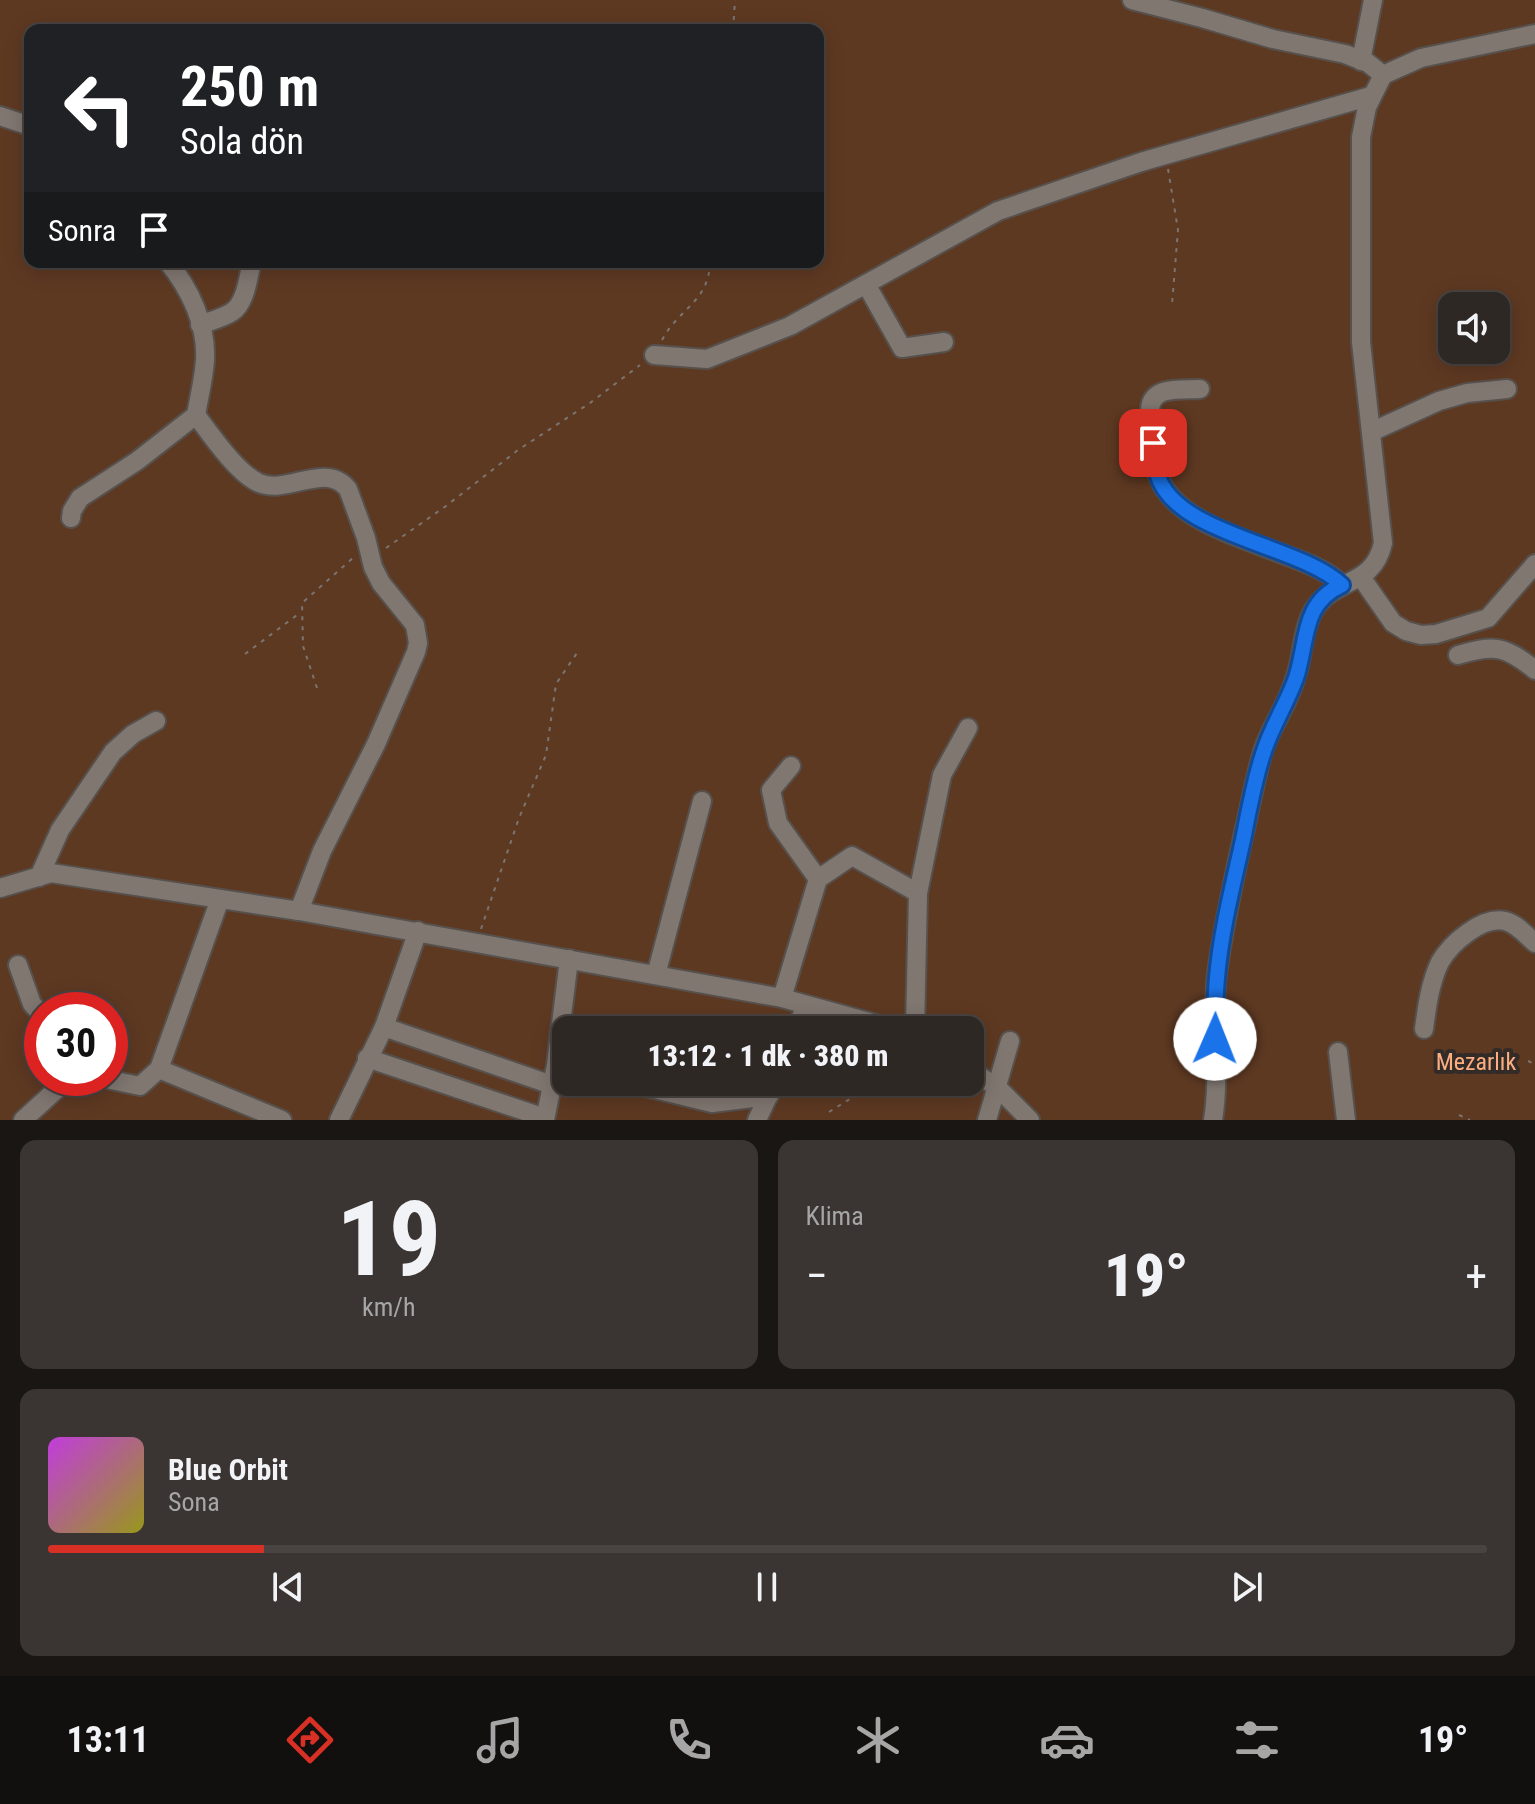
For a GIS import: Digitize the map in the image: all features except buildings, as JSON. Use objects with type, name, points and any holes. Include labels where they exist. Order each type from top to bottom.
[{"type":"street","points":[[1132,0],[1273,39],[1345,54],[1383,75]]},
{"type":"street","points":[[1361,61],[1373,0]]},
{"type":"street","points":[[1213,1120],[1217,977],[1229,902],[1259,768],[1270,734],[1297,676],[1312,611],[1328,593],[1369,571],[1379,557],[1384,535],[1360,313],[1361,137],[1367,107],[1383,75],[1421,58],[1535,34]]},
{"type":"street","points":[[654,355],[707,359],[790,326],[998,211],[1141,162],[1371,96]]},
{"type":"street","points":[[0,116],[24,124]]},
{"type":"street","points":[[71,518],[80,498],[137,461],[196,415],[205,361],[203,338],[188,291],[172,268]]},
{"type":"street","points":[[200,325],[236,309],[242,300],[250,268]]},
{"type":"street","points":[[866,284],[902,348],[944,342]]},
{"type":"street","points":[[1200,389],[1164,390],[1155,396],[1150,406],[1157,474],[1165,491],[1191,515],[1322,570],[1342,585]]},
{"type":"street","points":[[1371,432],[1439,401],[1467,393],[1507,389]]},
{"type":"street","points":[[196,415],[221,449],[251,479],[262,484],[286,486],[323,477],[339,480],[348,489],[381,583],[415,625],[416,652],[376,744],[322,851],[299,911]]},
{"type":"street","points":[[1361,577],[1393,623],[1421,635],[1436,634],[1488,618],[1535,564]]},
{"type":"street","points":[[1458,655],[1479,649],[1500,649],[1517,655],[1535,670]]},
{"type":"street","points":[[39,877],[60,830],[113,752],[133,734],[156,721]]},
{"type":"street","points":[[915,1016],[918,893],[942,775],[968,728]]},
{"type":"street","points":[[791,766],[771,790],[778,823],[818,879]]},
{"type":"street","points":[[656,975],[702,801]]},
{"type":"street","points":[[782,998],[818,879],[852,856],[918,893]]},
{"type":"street","points":[[0,888],[51,873],[418,931],[782,998],[846,1016]]},
{"type":"street","points":[[128,1084],[140,1086],[159,1069],[220,899]]},
{"type":"street","points":[[1424,1029],[1429,994],[1441,961],[1459,940],[1481,925],[1504,921],[1516,926],[1535,943]]},
{"type":"street","points":[[339,1120],[384,1027],[418,931]]},
{"type":"street","points":[[565,1016],[569,959]]},
{"type":"street","points":[[18,965],[28,992]]},
{"type":"street","points":[[802,1016],[806,1005]]},
{"type":"street","points":[[367,1058],[545,1119],[552,1085],[384,1027]]},
{"type":"street","points":[[987,1120],[1010,1041]]},
{"type":"street","points":[[1338,1052],[1346,1120]]},
{"type":"street","points":[[159,1069],[282,1120]]},
{"type":"street","points":[[984,1079],[997,1087],[1030,1120]]},
{"type":"street","points":[[23,1120],[49,1096]]},
{"type":"street","points":[[683,1096],[712,1103],[742,1096]]},
{"type":"street","points":[[757,1120],[769,1096]]},
{"type":"path","points":[[733,24],[735,0]]},
{"type":"path","points":[[1166,156],[1178,230],[1172,304]]},
{"type":"path","points":[[317,688],[303,646],[302,603],[369,552],[446,506],[518,450],[590,403],[654,355],[668,330],[707,285],[709,268]]},
{"type":"path","points":[[245,654],[302,612]]},
{"type":"path","points":[[476,943],[519,818],[546,755],[556,684],[579,650]]},
{"type":"path","points":[[1528,1061],[1535,1064]]},
{"type":"path","points":[[829,1112],[854,1096]]},
{"type":"path","points":[[1459,1115],[1470,1120]]},
{"type":"green space","name":"Mezarlık","points":[[0,0],[1535,0],[1535,1120],[0,1120]]},
{"type":"route","points":[[1153,443],[1161,483],[1184,510],[1322,570],[1342,585],[1328,593],[1312,611],[1297,676],[1270,734],[1259,768],[1229,902],[1217,977],[1215,1039]]}]
